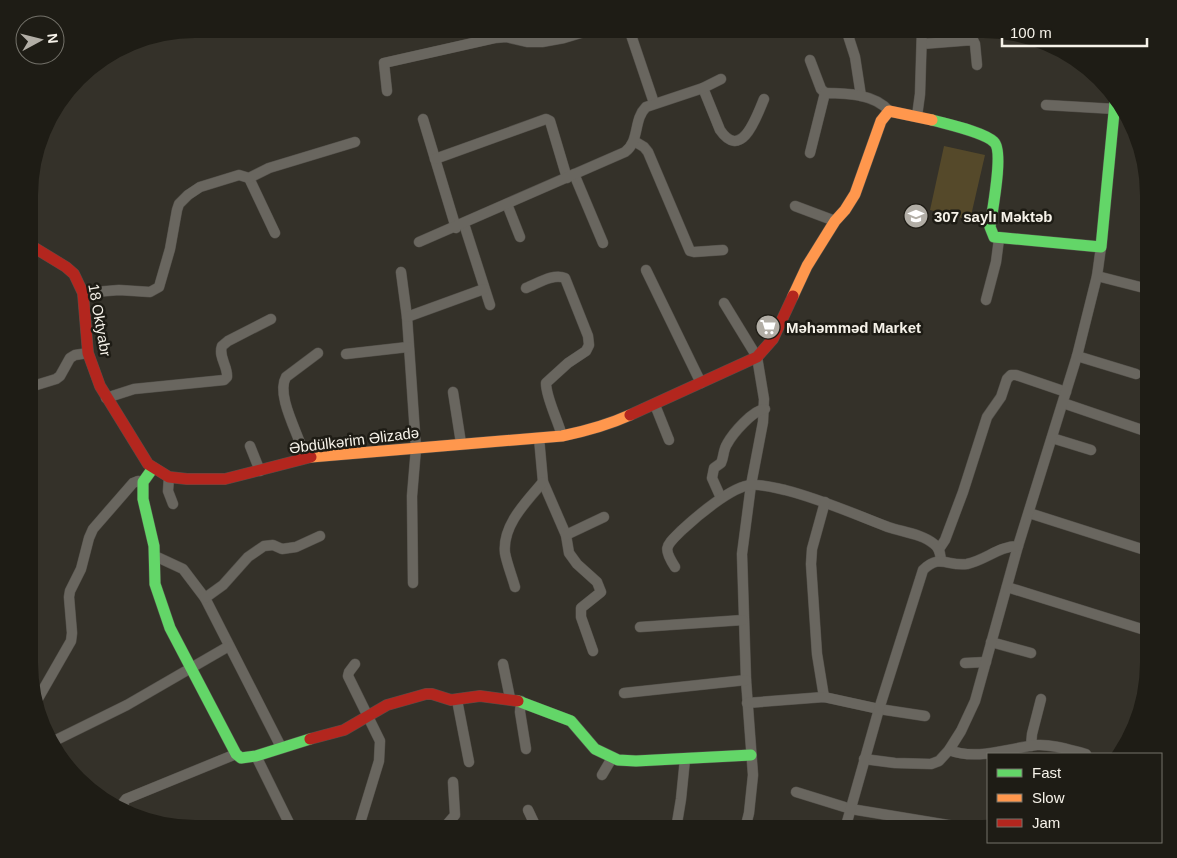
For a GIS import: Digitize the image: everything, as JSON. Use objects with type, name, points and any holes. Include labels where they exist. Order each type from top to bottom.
[{"type":"street","points":[[388,91],[384,63],[498,37]]},
{"type":"street","points":[[513,37],[535,42],[551,37]]},
{"type":"street","points":[[632,38],[654,103]]},
{"type":"street","points":[[849,38],[855,57],[860,96]]},
{"type":"street","points":[[917,116],[920,94],[922,38]]},
{"type":"street","points":[[922,44],[973,40],[975,44],[976,65]]},
{"type":"street","points":[[810,60],[825,93],[810,153]]},
{"type":"street","points":[[419,242],[460,226],[625,152],[632,147],[638,119],[646,107],[703,88],[721,79]]},
{"type":"street","points":[[703,88],[720,130],[724,136],[736,140],[741,140],[747,135],[764,99]]},
{"type":"street","points":[[825,93],[860,96],[880,103],[889,112],[902,112],[962,129],[995,143],[998,157],[990,227],[992,235],[999,239],[1101,247]]},
{"type":"street","points":[[1046,105],[1112,105]]},
{"type":"street","points":[[864,759],[895,763],[931,764],[939,761],[949,750],[968,719],[975,701],[1018,546],[1077,356],[1097,276],[1115,110]]},
{"type":"street","name":"Əbdülkərim Əlizadə","points":[[153,468],[169,477],[187,480],[225,479],[305,458],[461,443],[562,436],[600,428],[655,405],[757,357],[773,339],[796,287],[835,221],[855,194],[882,121],[889,112]]},
{"type":"street","points":[[423,119],[435,159],[490,305]]},
{"type":"street","points":[[435,159],[546,119],[550,121],[570,176],[603,243]]},
{"type":"street","points":[[634,140],[648,152],[690,251],[723,250]]},
{"type":"street","points":[[83,293],[119,290],[142,292],[155,290],[159,287],[180,204],[188,195],[200,187],[239,175],[250,178],[269,168],[354,142]]},
{"type":"street","points":[[250,178],[275,233]]},
{"type":"street","points":[[508,204],[520,237]]},
{"type":"street","points":[[796,206],[835,221]]},
{"type":"street","points":[[986,300],[996,262],[999,239]]},
{"type":"street","name":"18 Oktyabr","points":[[38,250],[74,274],[83,293],[88,353],[94,372],[106,398],[153,468]]},
{"type":"street","points":[[646,270],[701,383]]},
{"type":"street","points":[[401,272],[407,317],[416,448],[412,496],[413,583]]},
{"type":"street","points":[[526,288],[554,277],[560,276],[565,278],[588,336],[589,345],[586,351],[568,363],[546,383],[546,389],[562,436]]},
{"type":"street","points":[[1097,276],[1139,287]]},
{"type":"street","points":[[407,317],[484,289]]},
{"type":"street","points":[[724,303],[757,357],[765,408],[751,485],[742,554],[743,620],[752,792],[747,820]]},
{"type":"street","points":[[106,398],[134,389],[224,380],[228,373],[221,354],[222,346],[271,319]]},
{"type":"street","points":[[346,354],[408,347]]},
{"type":"street","points":[[38,385],[60,376],[70,358],[75,355],[88,353]]},
{"type":"street","points":[[305,458],[286,408],[283,381],[318,353]]},
{"type":"street","points":[[1077,356],[1136,374]]},
{"type":"street","points":[[939,549],[945,540],[963,492],[987,416],[1001,397],[1007,378],[1011,375],[1016,375],[1066,392]]},
{"type":"street","points":[[453,392],[461,443]]},
{"type":"street","points":[[1063,403],[1139,429]]},
{"type":"street","points":[[655,405],[669,440]]},
{"type":"street","points":[[721,498],[712,478],[714,468],[722,463],[727,442],[753,414],[765,408]]},
{"type":"street","points":[[539,438],[543,482],[566,535],[569,553],[577,564],[597,582],[601,592],[581,608],[581,617],[592,651]]},
{"type":"street","points":[[1052,438],[1091,450]]},
{"type":"street","points":[[250,446],[260,471]]},
{"type":"street","points":[[153,468],[143,482],[143,499],[155,556],[153,575],[162,608],[170,628],[236,754],[240,758],[256,756],[281,747],[344,730],[387,705],[426,694],[438,694],[446,699],[457,700],[480,696],[515,700],[564,717],[571,721],[595,749],[612,758],[626,761],[751,756]]},
{"type":"street","points":[[169,477],[168,491],[174,504]]},
{"type":"street","points":[[41,693],[71,641],[70,591],[78,578],[93,529],[133,483],[143,482]]},
{"type":"street","points":[[515,587],[505,553],[505,539],[509,528],[518,514],[543,482]]},
{"type":"street","points":[[675,567],[667,555],[666,549],[672,540],[721,498],[740,488],[751,485],[780,489],[825,502],[890,528],[924,538],[934,543],[939,549],[941,560]]},
{"type":"street","points":[[824,697],[818,654],[811,564],[812,549],[825,502]]},
{"type":"street","points":[[1029,513],[1139,548]]},
{"type":"street","points":[[566,535],[604,517]]},
{"type":"street","points":[[205,598],[223,585],[248,557],[264,546],[273,545],[282,549],[296,547],[320,536]]},
{"type":"street","points":[[848,820],[879,709],[923,570],[934,561],[941,560],[959,565],[968,564],[980,560],[1001,548],[1018,546]]},
{"type":"street","points":[[155,556],[176,564],[183,569],[205,598],[281,747]]},
{"type":"street","points":[[1007,587],[1139,628]]},
{"type":"street","points":[[640,627],[743,620]]},
{"type":"street","points":[[991,642],[1031,653]]},
{"type":"street","points":[[57,740],[127,705],[229,646]]},
{"type":"street","points":[[965,663],[986,662]]},
{"type":"street","points":[[355,664],[348,672],[348,676],[376,732],[381,750],[361,820]]},
{"type":"street","points":[[503,664],[520,712],[526,749]]},
{"type":"street","points":[[624,693],[746,680]]},
{"type":"street","points":[[747,703],[824,697],[879,709],[925,716]]},
{"type":"street","points":[[1031,746],[1032,734],[1041,699]]},
{"type":"street","points":[[457,700],[468,762]]},
{"type":"street","points":[[991,753],[1014,752],[1031,746],[1054,746],[1082,753]]},
{"type":"street","points":[[949,750],[956,753],[987,753]]},
{"type":"street","points":[[123,803],[126,799],[236,754]]},
{"type":"street","points":[[256,756],[284,820]]},
{"type":"street","points":[[602,774],[612,758]]},
{"type":"street","points":[[678,820],[685,759]]},
{"type":"street","points":[[451,820],[455,815],[453,782]]},
{"type":"street","points":[[796,792],[851,809],[918,820]]},
{"type":"street","points":[[528,810],[533,820]]},
{"type":"shaded area","points":[[944,146],[985,155],[970,220],[930,210]]},
{"type":"traffic: fast","points":[[932,120],[974,132],[994,142],[998,157],[990,227],[994,237],[1101,247],[1114,109]]},
{"type":"traffic: fast","points":[[153,468],[143,482],[143,499],[154,546],[155,584],[170,628],[236,754],[241,758],[256,756],[310,739]]},
{"type":"traffic: fast","points":[[518,701],[571,721],[595,749],[618,760],[636,761],[751,755]]},
{"type":"traffic: slow","points":[[793,296],[807,266],[835,221],[855,194],[881,121],[889,111],[932,120]]},
{"type":"traffic: slow","points":[[311,457],[562,436],[597,427],[630,415]]},
{"type":"traffic: jam","points":[[38,250],[74,274],[83,293],[88,353],[100,386],[148,464],[169,477],[225,479],[311,457]]},
{"type":"traffic: jam","points":[[630,415],[757,357],[773,339],[793,296]]},
{"type":"traffic: jam","points":[[310,739],[344,730],[387,705],[426,694],[451,700],[480,696],[518,701]]},
{"type":"place","name":"307 saylı Məktəb","points":[[916,216]]},
{"type":"place","name":"Məhəmməd Market","points":[[768,327]]}]
